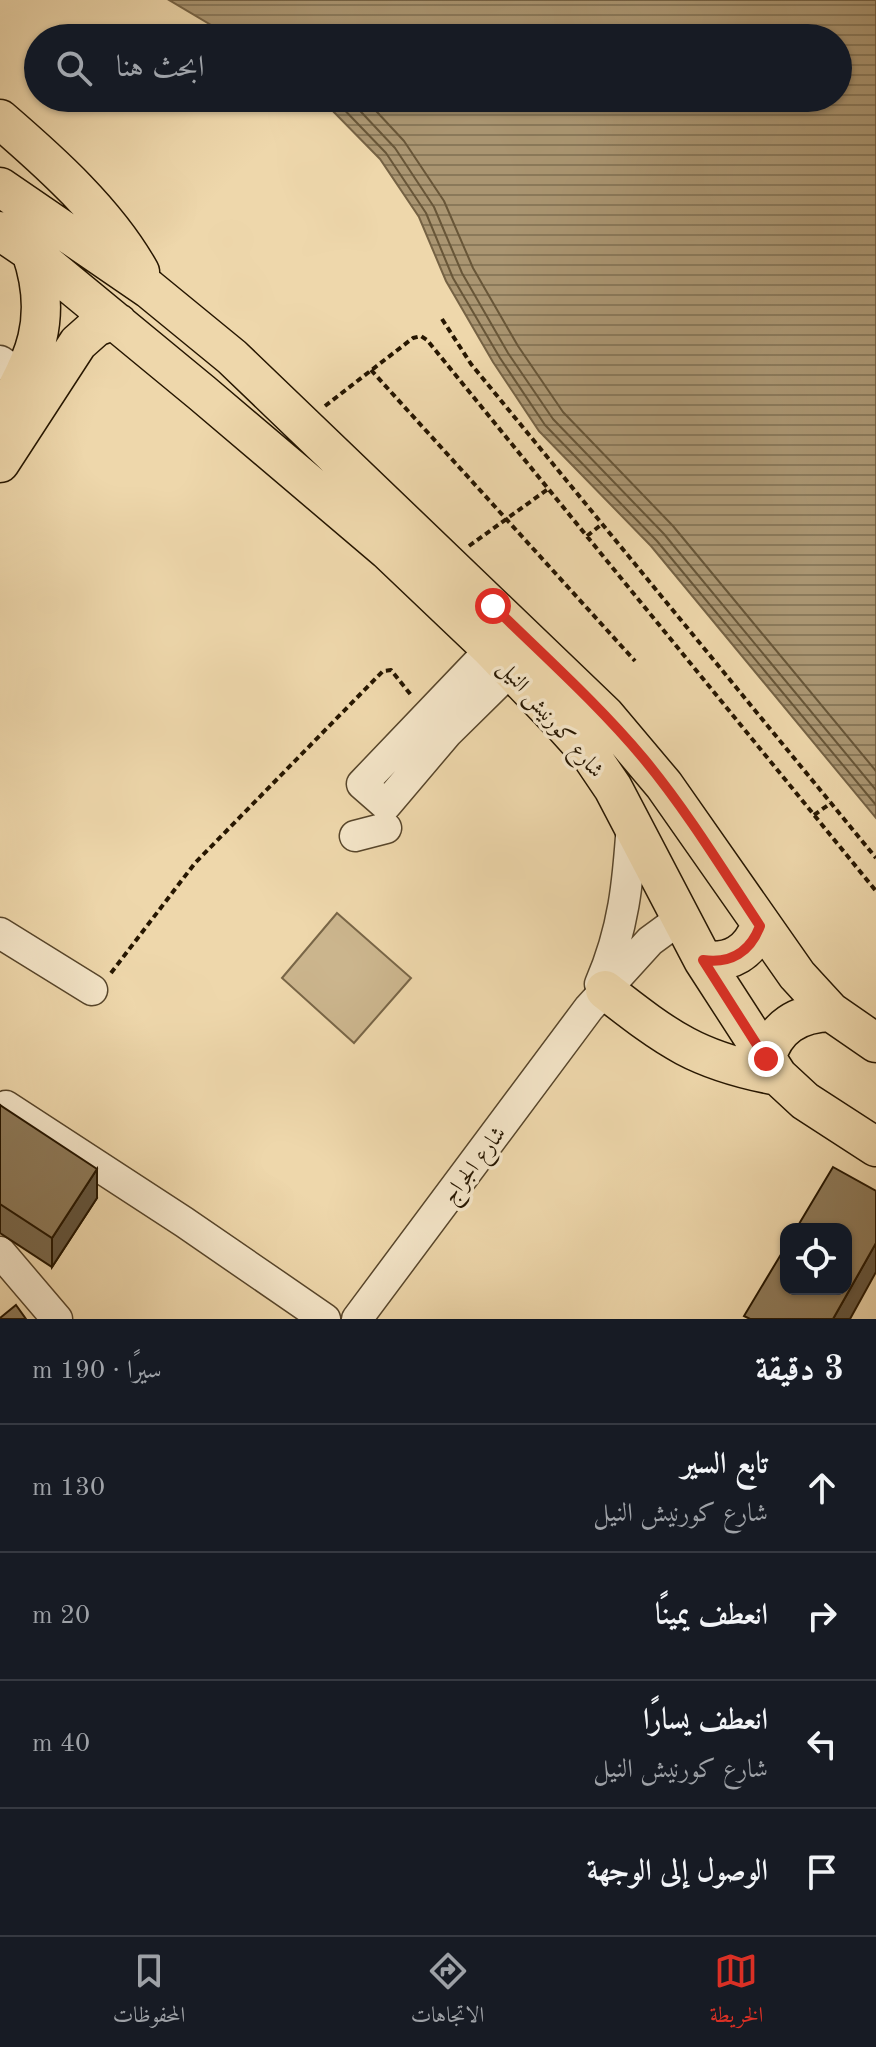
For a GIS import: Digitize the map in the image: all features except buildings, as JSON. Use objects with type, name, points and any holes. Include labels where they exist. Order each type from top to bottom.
[{"type":"main road","name":"شارع كورنيش النيل","points":[[0,119],[55,168],[101,219],[121,242],[149,289]]},
{"type":"main road","name":"شارع كورنيش النيل","points":[[0,187],[149,289],[232,357],[605,715],[636,749],[682,810],[797,975],[831,1012],[876,1043]]},
{"type":"main road","name":"شارع كورنيش النيل","points":[[15,241],[118,323],[387,550],[501,660],[590,754],[613,788],[703,960],[772,1068],[805,1101],[876,1147]]},
{"type":"main road","points":[[0,418],[12,370],[35,352],[41,324],[39,274],[15,241]]},
{"type":"main road","points":[[0,463],[78,343],[96,327],[118,323]]},
{"type":"main road","points":[[202,393],[232,357]]},
{"type":"main road","points":[[703,960],[715,962],[739,955],[749,947],[760,926]]},
{"type":"main road","points":[[597,999],[696,1054],[740,1069],[772,1068],[777,1033],[801,1016],[831,1012]]},
{"type":"street","points":[[437,724],[501,660]]},
{"type":"street","name":"شارع الجراج","points":[[597,999],[622,923],[628,888],[632,823]]},
{"type":"street","points":[[355,836],[386,828]]},
{"type":"street","name":"شارع الجراج","points":[[357,1319],[597,999],[650,941],[680,919]]},
{"type":"street","points":[[0,933],[92,990]]},
{"type":"street","points":[[6,1106],[325,1319]]},
{"type":"street","points":[[0,1252],[24,1301],[57,1319]]},
{"type":"path","points":[[442,319],[471,364],[876,858]]},
{"type":"path","points":[[303,424],[413,338],[421,336],[427,340],[876,891]]},
{"type":"path","points":[[371,370],[635,661]]},
{"type":"path","points":[[448,562],[548,489]]},
{"type":"path","points":[[587,536],[602,524]]},
{"type":"path","points":[[92,990],[110,974],[195,863],[383,671],[391,670],[437,724]]},
{"type":"path","points":[[814,815],[831,803]]},
{"type":"shaded area","points":[[337,913],[411,978],[354,1043],[282,978]]},
{"type":"water","points":[[169,0],[876,0],[876,818],[651,546],[539,431],[493,362],[446,281],[419,217],[380,159],[334,112],[852,112],[852,24],[209,24]]},
{"type":"route","points":[[493,606],[605,715],[646,761],[760,926],[749,947],[739,955],[715,962],[703,960],[766,1059]]}]
